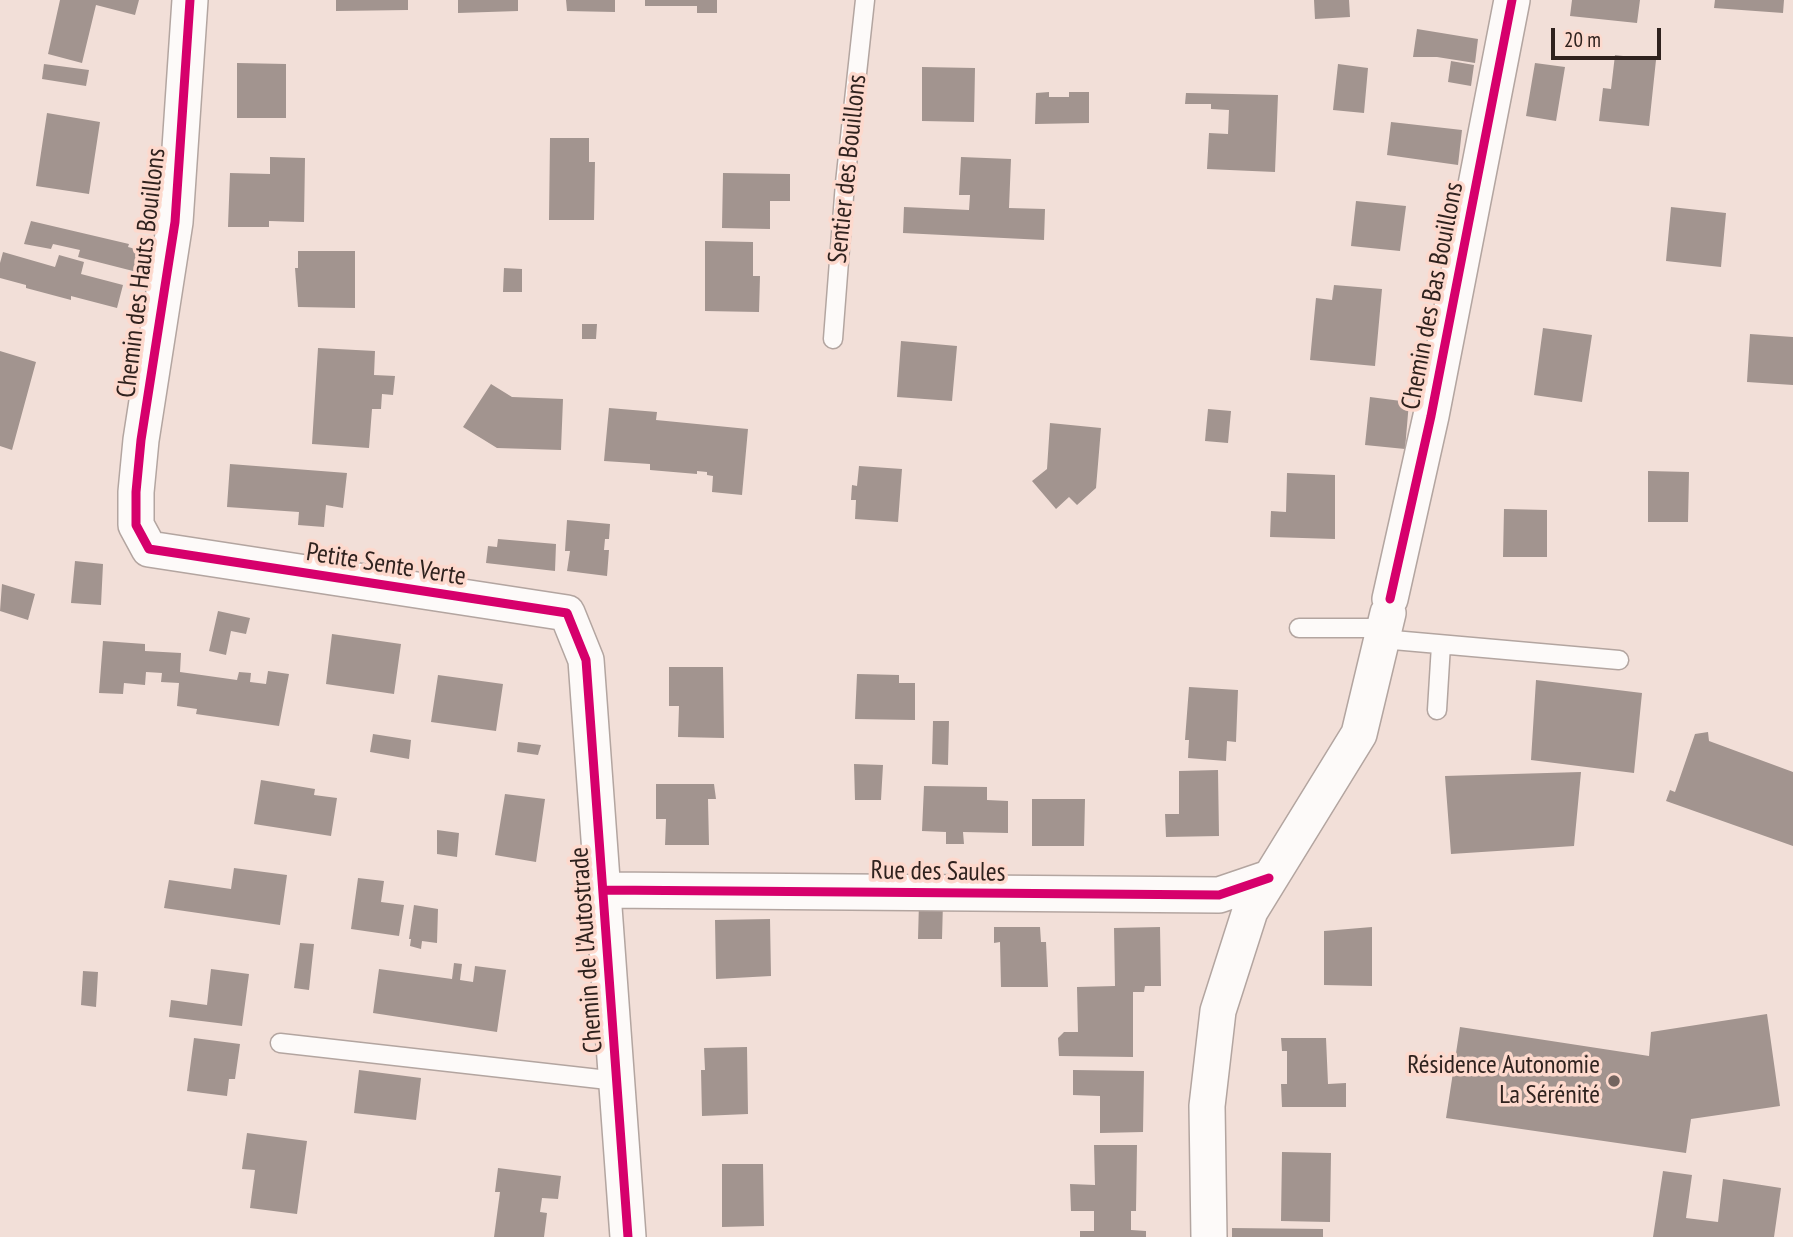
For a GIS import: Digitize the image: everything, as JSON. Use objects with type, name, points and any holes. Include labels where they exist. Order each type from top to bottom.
[{"type":"street","name":"Chemin des Hauts Bouillons","points":[[149,549],[136,525],[136,492],[175,222],[190,0]]},
{"type":"street","name":"Chemin des Bas Bouillons","points":[[1209,1237],[1207,1106],[1218,1011],[1250,911],[1359,734],[1431,416],[1512,0]]},
{"type":"street","name":"Petite Sente Verte","points":[[149,549],[567,613],[586,660]]},
{"type":"street","name":"Chemin de l'Autostrade","points":[[586,660],[628,1237]]},
{"type":"street","name":"Rue des Saules","points":[[604,890],[1219,895],[1269,878]]},
{"type":"lane","name":"Sentier des Bouillons","points":[[833,339],[845,183],[865,0]]},
{"type":"lane","points":[[1300,628],[1386,620],[1441,645],[1619,660]]},
{"type":"lane","points":[[1437,710],[1441,645]]},
{"type":"lane","points":[[280,1043],[617,1081]]},
{"type":"building","points":[[60,0],[139,0],[135,15],[96,5],[82,63],[48,54]]},
{"type":"building","points":[[336,0],[408,0],[408,10],[336,11]]},
{"type":"building","points":[[458,0],[518,0],[518,11],[458,13]]},
{"type":"building","points":[[566,0],[615,0],[615,12],[567,11]]},
{"type":"building","points":[[645,0],[717,0],[717,13],[697,13],[697,6],[645,6]]},
{"type":"building","points":[[1314,0],[1349,0],[1350,17],[1315,19]]},
{"type":"building","points":[[1572,0],[1640,0],[1637,23],[1570,16]]},
{"type":"building","points":[[1715,0],[1784,0],[1783,13],[1714,8]]},
{"type":"building","points":[[1417,29],[1478,39],[1475,63],[1437,57],[1413,57]]},
{"type":"building","points":[[1615,55],[1656,60],[1649,126],[1599,121],[1603,88],[1611,89]]},
{"type":"building","points":[[1451,61],[1474,65],[1471,86],[1448,82]]},
{"type":"building","points":[[237,63],[286,64],[286,118],[237,118]]},
{"type":"building","points":[[1535,63],[1565,67],[1556,121],[1526,116]]},
{"type":"building","points":[[44,64],[89,70],[86,86],[42,79]]},
{"type":"building","points":[[1338,64],[1368,68],[1364,113],[1333,110]]},
{"type":"building","points":[[922,67],[975,68],[974,122],[922,121]]},
{"type":"building","points":[[1049,92],[1049,97],[1069,97],[1069,92],[1089,92],[1089,123],[1035,124],[1036,93]]},
{"type":"building","points":[[1186,93],[1278,95],[1275,172],[1207,169],[1209,133],[1228,134],[1229,110],[1211,109],[1211,104],[1185,104]]},
{"type":"building","points":[[47,113],[100,122],[89,194],[36,186]]},
{"type":"building","points":[[1391,122],[1462,130],[1458,165],[1387,155]]},
{"type":"building","points":[[550,138],[589,138],[589,162],[595,162],[594,220],[549,220]]},
{"type":"building","points":[[270,157],[305,158],[304,222],[269,221],[269,227],[228,227],[230,173],[270,174]]},
{"type":"building","points":[[961,157],[1011,159],[1009,208],[1045,209],[1044,240],[903,233],[904,207],[969,210],[970,195],[959,195]]},
{"type":"building","points":[[723,173],[790,174],[790,201],[770,201],[770,229],[722,228]]},
{"type":"building","points":[[1356,201],[1406,206],[1400,251],[1351,246]]},
{"type":"building","points":[[1671,207],[1726,213],[1721,267],[1666,261]]},
{"type":"building","points":[[31,221],[129,244],[128,247],[143,251],[137,272],[78,257],[80,250],[53,244],[51,249],[24,244]]},
{"type":"building","points":[[705,241],[753,242],[753,276],[760,276],[759,312],[705,311]]},
{"type":"building","points":[[298,251],[355,251],[355,308],[298,307],[295,268],[298,268]]},
{"type":"building","points":[[3,252],[55,267],[59,255],[84,262],[81,274],[123,285],[117,308],[71,296],[71,300],[0,278]]},
{"type":"building","points":[[504,268],[522,269],[522,292],[503,292]]},
{"type":"building","points":[[1334,285],[1382,289],[1375,366],[1310,360],[1316,298],[1332,300]]},
{"type":"building","points":[[582,324],[597,324],[596,339],[582,339]]},
{"type":"building","points":[[1543,328],[1592,335],[1582,402],[1534,395]]},
{"type":"building","points":[[1750,334],[1793,337],[1793,385],[1747,382]]},
{"type":"building","points":[[901,341],[957,346],[952,401],[897,397]]},
{"type":"building","points":[[318,348],[375,351],[374,375],[395,376],[393,395],[382,394],[381,409],[372,409],[369,448],[312,444]]},
{"type":"building","points":[[0,351],[36,362],[12,450],[0,446]]},
{"type":"building","points":[[491,384],[512,397],[563,399],[561,450],[497,448],[463,427]]},
{"type":"building","points":[[1370,397],[1409,402],[1405,449],[1365,445]]},
{"type":"building","points":[[609,408],[657,412],[656,420],[748,429],[742,495],[712,492],[713,476],[707,475],[707,472],[697,471],[697,474],[650,470],[650,464],[604,461]]},
{"type":"building","points":[[1208,409],[1231,411],[1228,443],[1205,441]]},
{"type":"building","points":[[1050,423],[1101,428],[1096,488],[1077,505],[1069,497],[1056,509],[1032,481],[1047,469]]},
{"type":"building","points":[[230,464],[347,473],[343,508],[326,505],[324,527],[298,525],[299,512],[227,507]]},
{"type":"building","points":[[859,466],[902,469],[898,522],[855,519],[856,500],[851,500],[852,485],[857,486]]},
{"type":"building","points":[[1648,471],[1689,472],[1688,522],[1648,522]]},
{"type":"building","points":[[1287,473],[1335,475],[1335,539],[1270,537],[1271,511],[1286,512]]},
{"type":"building","points":[[1504,509],[1547,510],[1547,557],[1503,557]]},
{"type":"building","points":[[567,520],[610,524],[609,539],[605,539],[604,550],[609,550],[607,576],[567,571],[570,551],[565,551]]},
{"type":"building","points":[[498,539],[556,544],[555,571],[486,563],[488,546],[497,547]]},
{"type":"building","points":[[75,561],[103,564],[101,605],[71,603]]},
{"type":"building","points":[[2,584],[35,594],[28,620],[0,611]]},
{"type":"building","points":[[218,611],[250,618],[246,634],[231,631],[226,655],[209,651]]},
{"type":"building","points":[[332,634],[401,644],[394,694],[326,684]]},
{"type":"building","points":[[103,641],[145,644],[145,651],[181,653],[180,672],[237,680],[239,672],[251,673],[250,682],[266,684],[268,671],[289,674],[279,726],[196,714],[197,709],[177,706],[179,683],[161,682],[162,673],[146,672],[145,685],[124,683],[123,694],[99,693]]},
{"type":"building","points":[[669,667],[723,667],[724,738],[678,737],[679,706],[669,706]]},
{"type":"building","points":[[857,674],[899,675],[899,683],[915,683],[915,720],[855,719]]},
{"type":"building","points":[[438,675],[503,684],[496,731],[431,722]]},
{"type":"building","points":[[1536,680],[1642,693],[1634,773],[1531,760]]},
{"type":"building","points":[[1189,687],[1238,690],[1236,742],[1227,741],[1226,761],[1188,758],[1189,740],[1185,740]]},
{"type":"building","points":[[933,721],[949,721],[948,765],[932,764]]},
{"type":"building","points":[[1708,732],[1709,741],[1793,772],[1793,846],[1666,801],[1670,790],[1675,792],[1695,734]]},
{"type":"building","points":[[373,734],[411,740],[409,759],[370,752]]},
{"type":"building","points":[[518,742],[541,745],[538,755],[517,752]]},
{"type":"building","points":[[854,764],[883,765],[881,800],[855,800]]},
{"type":"building","points":[[1218,770],[1219,836],[1166,837],[1165,814],[1179,814],[1179,771]]},
{"type":"building","points":[[1581,772],[1574,846],[1451,854],[1445,776]]},
{"type":"building","points":[[261,780],[315,789],[314,795],[337,798],[331,836],[254,824]]},
{"type":"building","points":[[656,784],[714,784],[716,799],[708,799],[709,845],[665,845],[666,819],[656,819]]},
{"type":"building","points":[[924,786],[987,787],[987,800],[1008,801],[1008,833],[963,832],[964,844],[946,844],[946,832],[922,831]]},
{"type":"building","points":[[505,794],[545,799],[536,862],[495,855]]},
{"type":"building","points":[[1032,799],[1085,799],[1084,846],[1032,846]]},
{"type":"building","points":[[437,830],[459,833],[457,857],[437,854]]},
{"type":"building","points":[[234,868],[287,875],[280,925],[164,908],[169,880],[231,889]]},
{"type":"building","points":[[358,878],[384,881],[381,902],[404,905],[399,936],[351,929]]},
{"type":"building","points":[[919,902],[943,902],[942,939],[918,939]]},
{"type":"building","points":[[414,905],[438,909],[437,943],[422,941],[421,949],[410,946]]},
{"type":"building","points":[[770,919],[771,976],[716,979],[715,920]]},
{"type":"building","points":[[994,927],[1040,927],[1041,942],[1046,942],[1048,987],[1001,987],[1000,942],[994,943]]},
{"type":"building","points":[[1160,927],[1161,986],[1145,986],[1144,992],[1133,992],[1133,1057],[1059,1056],[1058,1038],[1064,1032],[1078,1032],[1077,987],[1115,986],[1114,928]]},
{"type":"building","points":[[1372,927],[1372,986],[1324,985],[1324,931]]},
{"type":"building","points":[[300,943],[314,944],[309,990],[294,988]]},
{"type":"building","points":[[454,963],[462,964],[460,980],[473,982],[475,966],[506,970],[497,1032],[373,1013],[379,969],[452,979]]},
{"type":"building","points":[[211,969],[249,974],[242,1026],[169,1017],[171,1000],[207,1005]]},
{"type":"building","points":[[83,971],[98,972],[96,1007],[81,1005]]},
{"type":"building","name":"Résidence Autonomie La Sérénité","points":[[1767,1014],[1780,1106],[1691,1119],[1686,1153],[1446,1118],[1460,1027],[1649,1056],[1651,1032]]},
{"type":"building","points":[[194,1038],[240,1044],[235,1079],[229,1079],[227,1096],[187,1091]]},
{"type":"building","points":[[1281,1038],[1326,1038],[1328,1084],[1346,1083],[1346,1107],[1282,1107],[1281,1084],[1287,1084],[1287,1051],[1282,1051]]},
{"type":"building","points":[[747,1047],[748,1114],[702,1116],[701,1070],[705,1070],[704,1048]]},
{"type":"building","points":[[359,1070],[421,1078],[416,1120],[354,1113]]},
{"type":"building","points":[[1073,1070],[1144,1071],[1143,1132],[1100,1133],[1100,1096],[1073,1095]]},
{"type":"building","points":[[247,1133],[307,1141],[297,1214],[250,1208],[255,1170],[242,1169]]},
{"type":"building","points":[[1094,1145],[1137,1145],[1136,1211],[1131,1211],[1131,1230],[1146,1231],[1146,1237],[1080,1237],[1080,1231],[1094,1231],[1094,1211],[1071,1211],[1070,1184],[1095,1185]]},
{"type":"building","points":[[1282,1152],[1331,1153],[1330,1222],[1281,1221]]},
{"type":"building","points":[[722,1164],[763,1164],[764,1226],[722,1227]]},
{"type":"building","points":[[498,1168],[561,1176],[558,1199],[542,1198],[540,1212],[547,1213],[544,1237],[494,1237],[500,1192],[495,1192]]},
{"type":"building","points":[[1663,1171],[1692,1175],[1686,1218],[1718,1222],[1723,1179],[1781,1188],[1774,1237],[1653,1237]]},
{"type":"building","points":[[1232,1228],[1323,1229],[1323,1237],[1232,1237]]},
{"type":"cycle path","points":[[190,0],[175,222],[141,440],[136,525],[149,549],[567,613],[586,660],[628,1237]]},
{"type":"cycle path","points":[[1390,599],[1431,416],[1512,0]]},
{"type":"cycle path","points":[[604,890],[1219,895],[1269,878]]},
{"type":"place","name":"Résidence Autonomie La Sérénité","points":[[1614,1081]]}]
